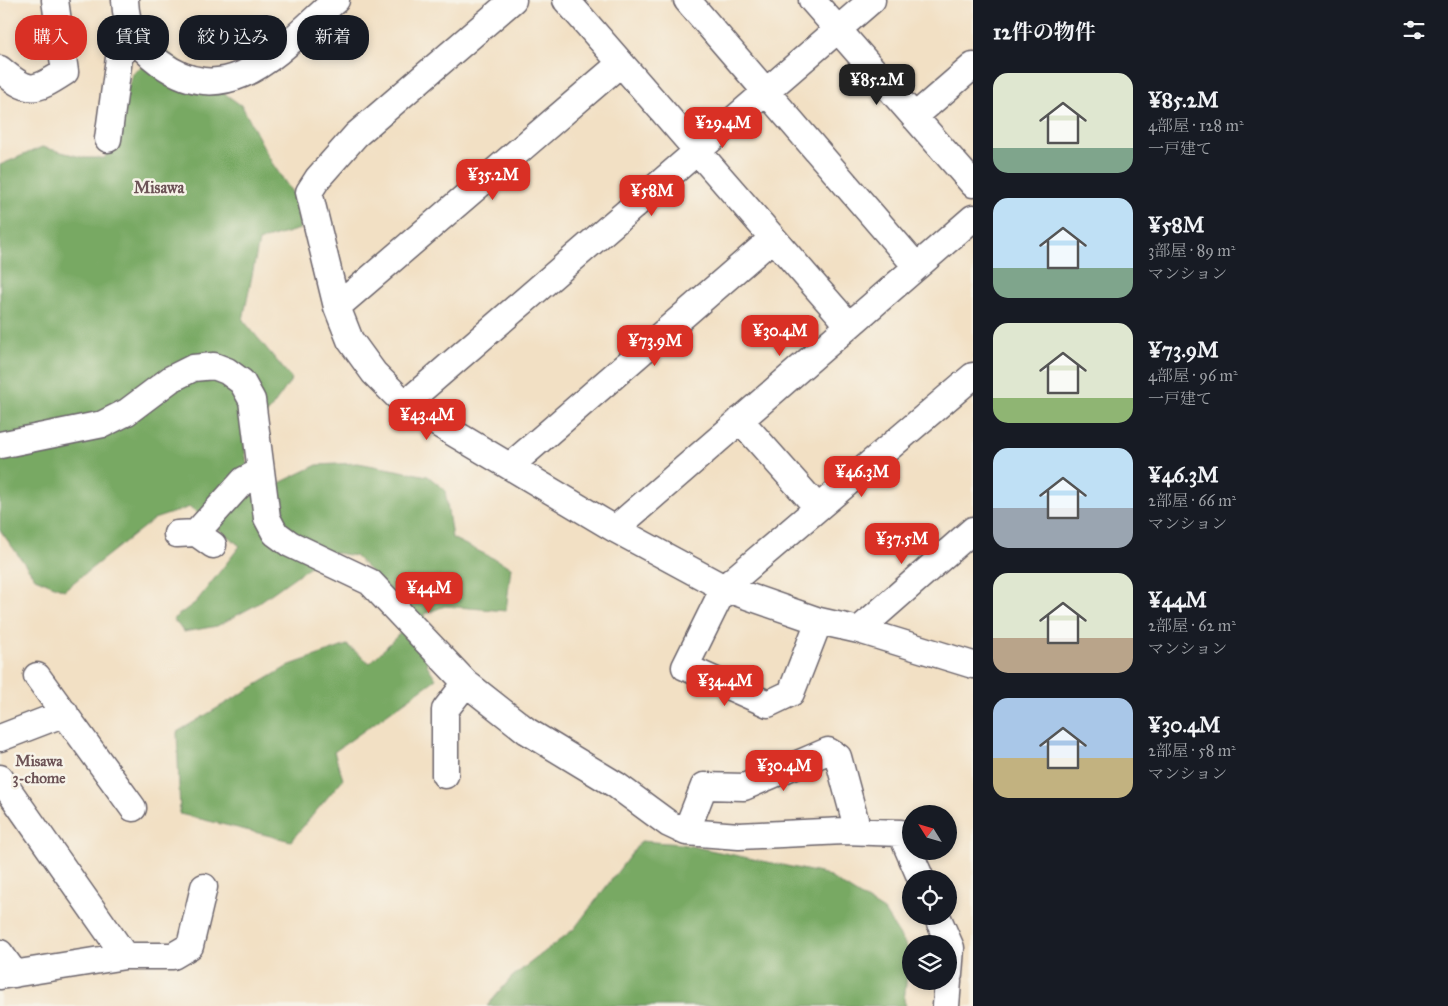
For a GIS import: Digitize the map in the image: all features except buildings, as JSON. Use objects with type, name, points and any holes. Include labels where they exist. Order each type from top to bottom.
[{"type":"street","points":[[0,69],[26,87],[40,88],[65,72],[55,0]]},
{"type":"street","points":[[125,0],[126,15]]},
{"type":"street","points":[[156,60],[178,76],[201,82],[223,82],[246,74],[282,47],[336,0]]},
{"type":"street","points":[[514,0],[356,135],[318,178],[309,192],[337,307],[350,340],[374,372],[405,404],[614,529],[724,588],[819,621],[859,630],[973,665]]},
{"type":"street","points":[[566,0],[848,324]]},
{"type":"street","points":[[687,0],[916,266]]},
{"type":"street","points":[[812,0],[973,184]]},
{"type":"street","points":[[405,404],[872,0]]},
{"type":"street","points":[[108,138],[119,60]]},
{"type":"street","points":[[337,307],[621,63]]},
{"type":"street","points":[[914,117],[973,66]]},
{"type":"street","points":[[614,529],[848,324],[973,218]]},
{"type":"street","points":[[510,466],[773,238]]},
{"type":"street","points":[[0,445],[103,424],[126,412],[171,379],[193,368],[214,366],[227,371],[242,382],[252,400],[267,518],[275,533],[290,544],[370,582],[466,683],[527,731],[616,785],[669,824],[686,832],[739,836],[858,831],[901,833],[917,870]]},
{"type":"street","points":[[819,621],[791,693],[768,704],[685,668],[724,588],[973,376]]},
{"type":"street","points":[[740,420],[818,508]]},
{"type":"street","points":[[195,538],[244,480],[261,471]]},
{"type":"street","points":[[859,630],[973,530]]},
{"type":"street","points":[[36,676],[133,808]]},
{"type":"street","points":[[445,775],[445,710],[466,683]]},
{"type":"street","points":[[0,738],[65,713]]},
{"type":"street","points":[[686,832],[704,786],[744,787],[828,751],[838,758],[858,831]]},
{"type":"street","points":[[0,778],[125,956]]},
{"type":"street","points":[[0,953],[8,975],[125,956],[173,956],[190,946],[204,887]]},
{"type":"street","points":[[946,1006],[947,990]]},
{"type":"green space","points":[[169,54],[242,106],[272,163],[296,198],[300,229],[259,241],[243,320],[292,379],[270,410],[243,437],[252,496],[317,465],[358,463],[428,476],[445,490],[452,538],[511,567],[506,611],[445,606],[424,614],[427,665],[436,679],[334,752],[343,779],[291,841],[180,814],[177,732],[290,665],[347,645],[370,663],[401,632],[403,603],[355,556],[330,552],[254,606],[217,626],[184,632],[173,619],[196,602],[240,546],[190,507],[154,519],[64,590],[35,578],[0,530],[0,165],[42,147],[85,158],[105,158],[133,73],[151,60],[169,60]]},
{"type":"green space","points":[[641,841],[681,844],[825,874],[884,911],[902,939],[902,990],[905,990],[904,1000],[906,1006],[487,1006],[512,977],[574,929]]},
{"type":"district","name":"Misawa","points":[[159,187]]},
{"type":"district","name":"Misawa 3-chome","points":[[39,770]]}]
